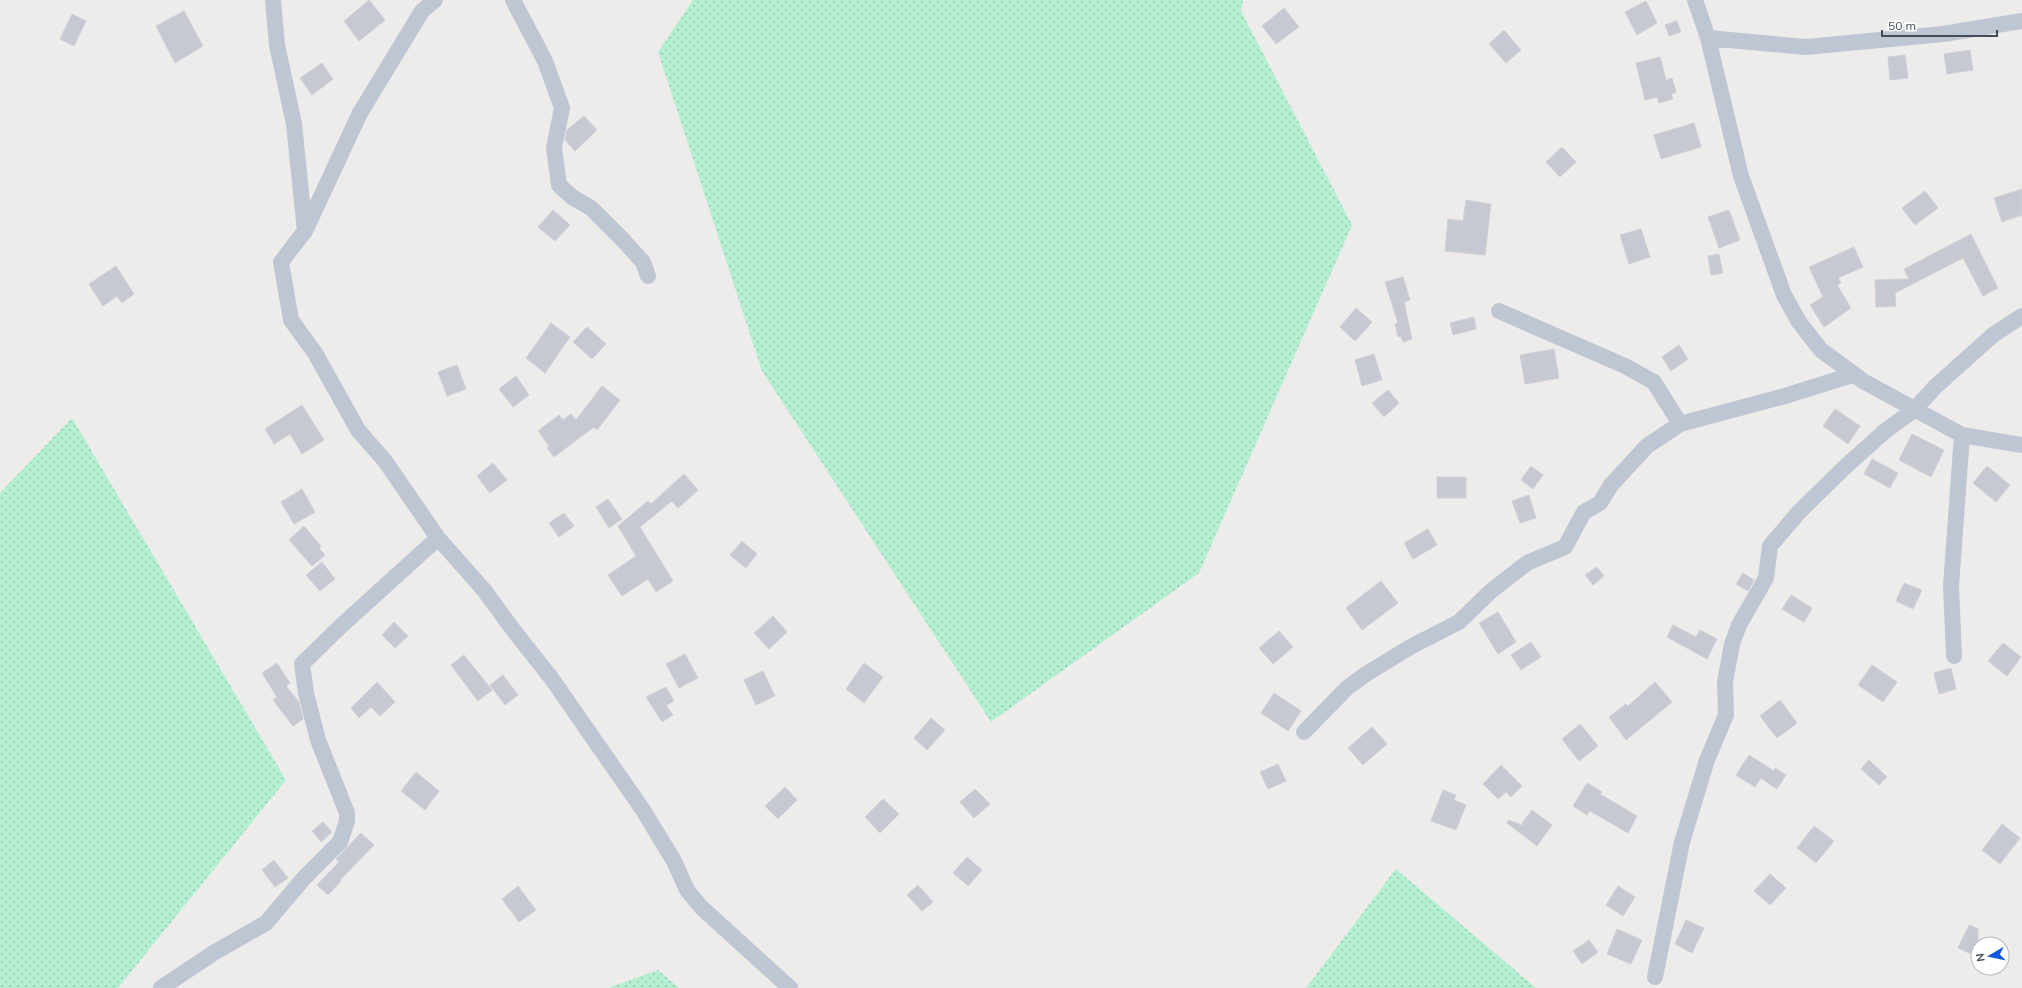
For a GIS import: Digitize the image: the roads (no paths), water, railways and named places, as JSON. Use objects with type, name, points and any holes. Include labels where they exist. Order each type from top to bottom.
[{"type":"street","points":[[273,0],[277,45],[294,124],[305,231]]},
{"type":"street","points":[[435,0],[422,11],[360,113],[305,231],[282,262],[291,320],[315,353],[358,430],[384,461],[438,538],[484,590],[590,732],[643,810],[674,861],[687,890],[701,907],[790,988]]},
{"type":"street","points":[[513,0],[545,61],[562,108],[554,148],[558,185],[572,197],[591,208],[622,239],[643,262],[648,276]]},
{"type":"street","points":[[1695,0],[1708,38],[1741,176],[1784,295],[1799,322],[1820,350],[1852,375],[1962,435],[2022,445]]},
{"type":"street","points":[[1708,38],[1806,48],[1943,34],[2022,21]]},
{"type":"street","points":[[1499,311],[1625,366],[1654,382],[1680,424]]},
{"type":"street","points":[[1655,977],[1682,842],[1707,760],[1726,715],[1726,682],[1732,644],[1739,625],[1766,578],[1770,546],[1799,512],[1846,466],[1884,432],[1915,409],[1935,387],[1993,335],[2022,316]]},
{"type":"street","points":[[1304,732],[1347,688],[1366,674],[1412,646],[1459,622],[1491,591],[1527,563],[1565,547],[1584,512],[1600,503],[1611,486],[1647,446],[1680,424],[1784,396],[1852,375]]},
{"type":"street","points":[[1954,656],[1951,586],[1962,435]]},
{"type":"street","points":[[161,988],[215,952],[266,923],[304,878],[340,842],[347,821],[347,813],[318,740],[306,693],[302,664],[342,625],[438,538]]}]
